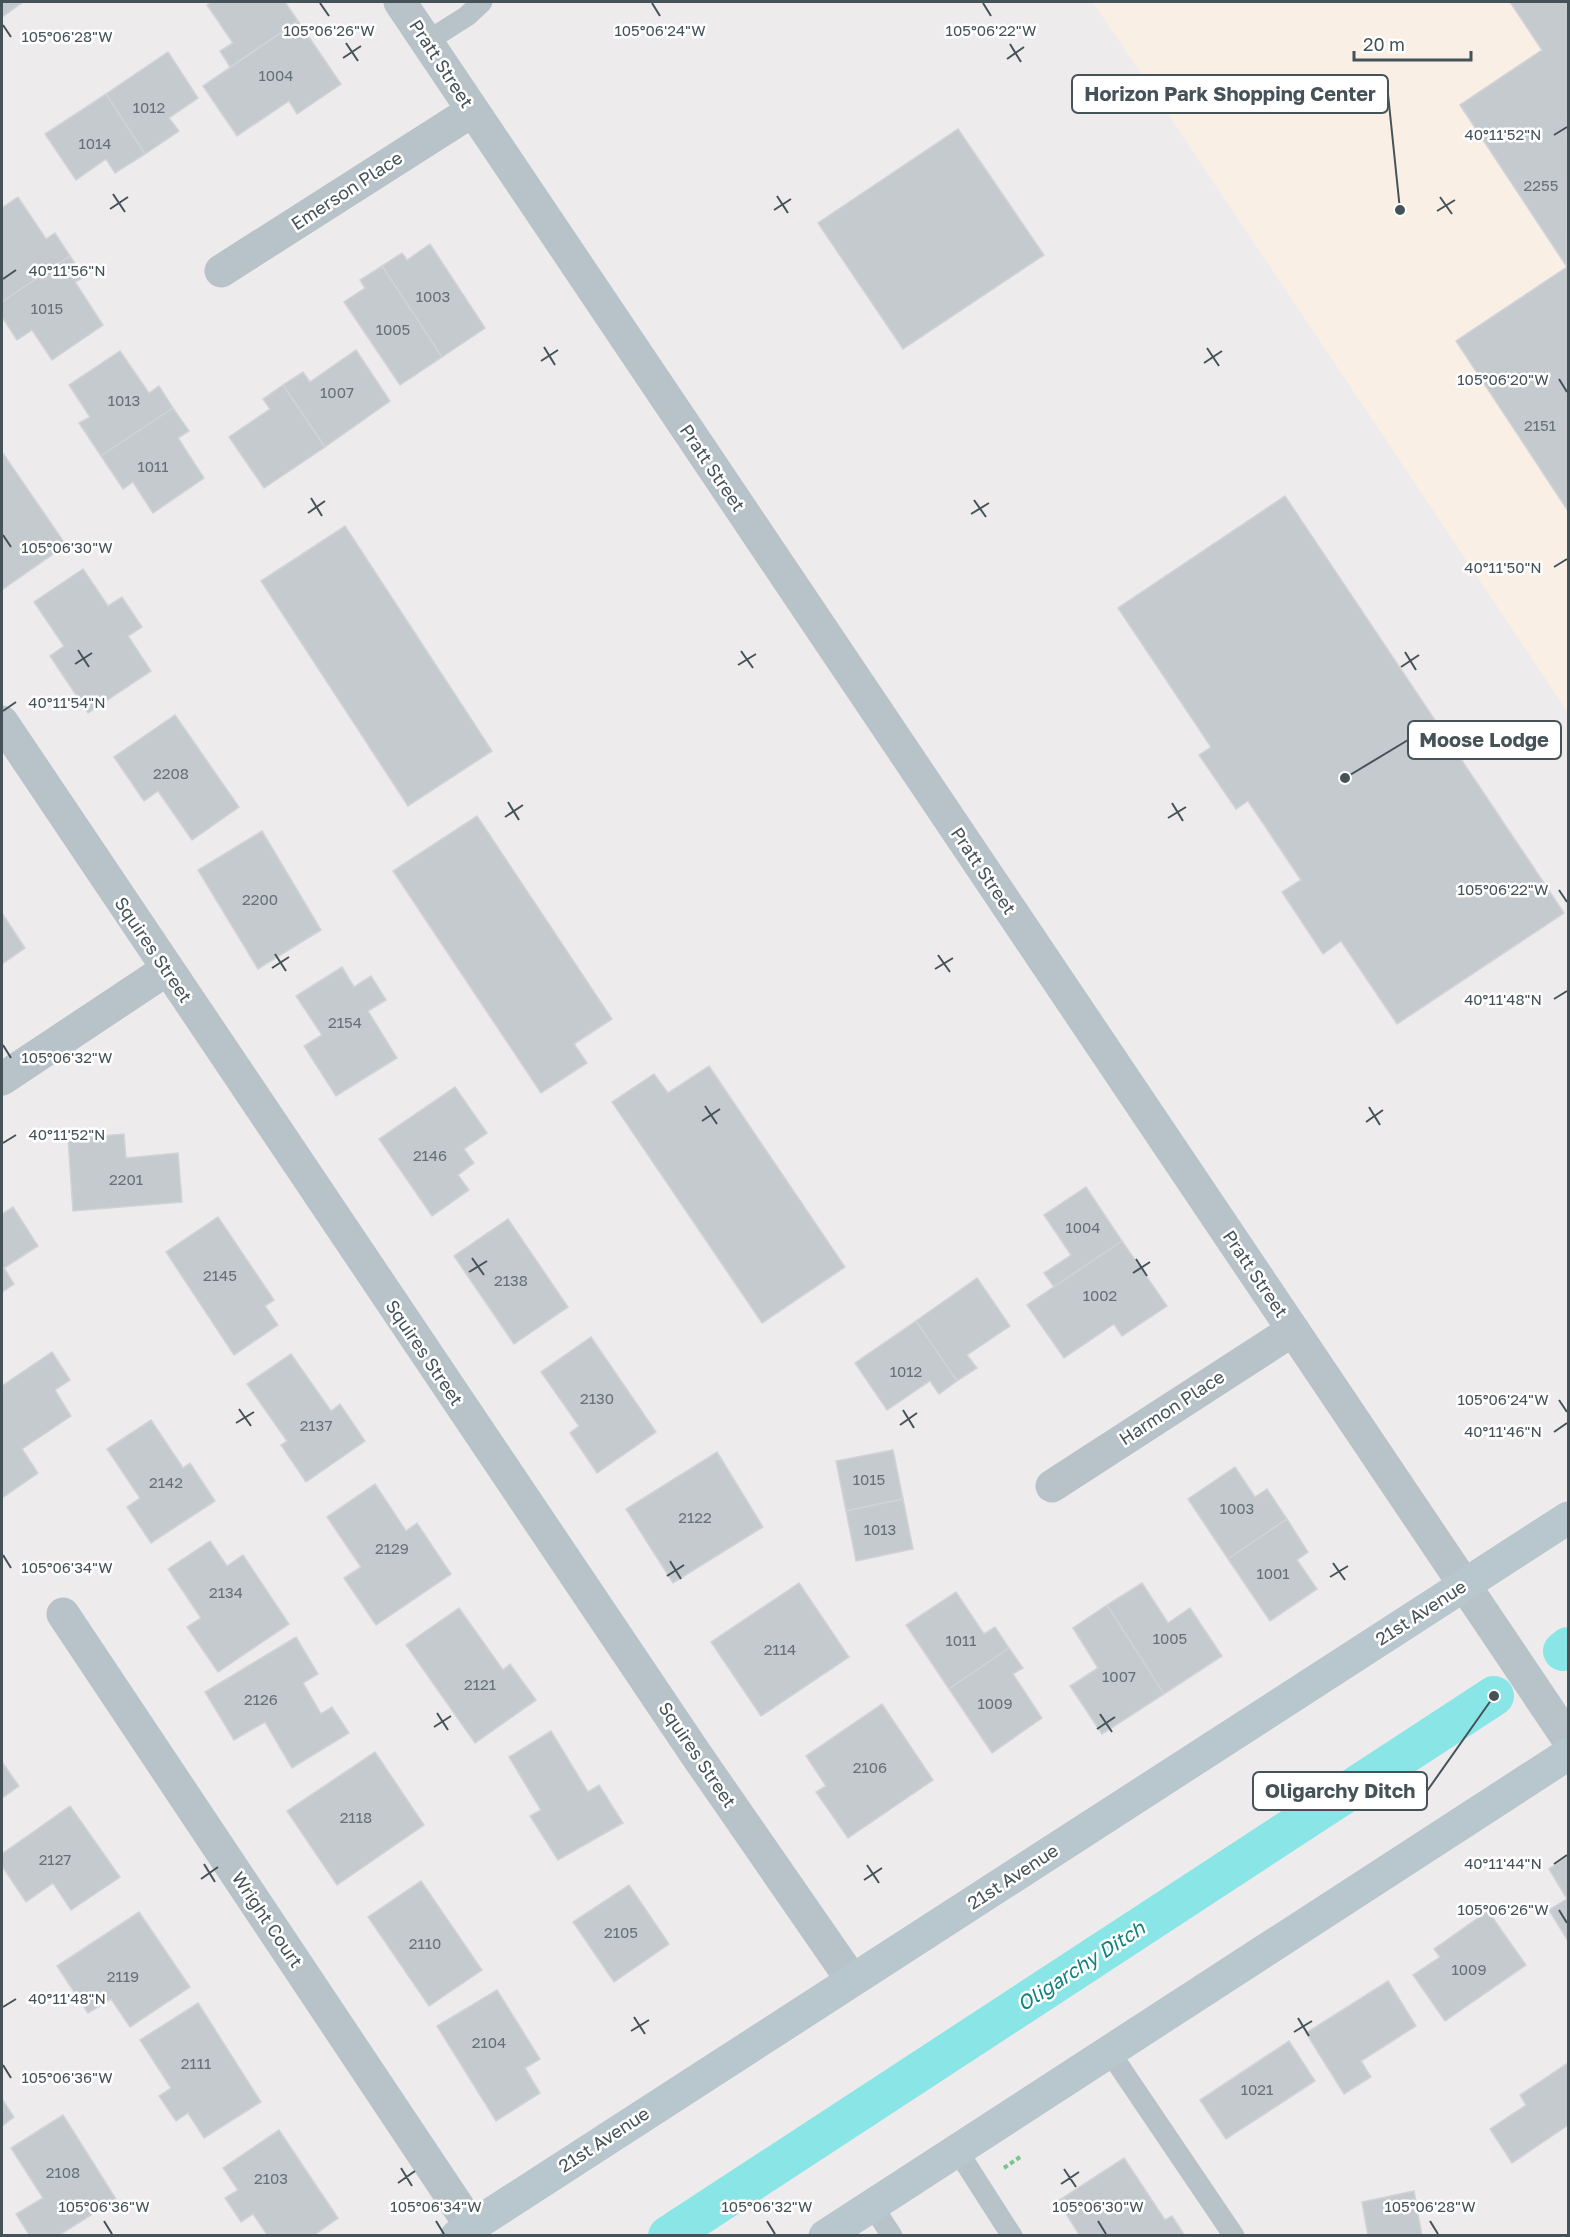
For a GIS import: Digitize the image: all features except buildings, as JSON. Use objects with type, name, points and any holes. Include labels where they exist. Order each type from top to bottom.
[{"type":"street","name":"Pratt Street","points":[[400,2],[1569,1739]]},
{"type":"street","name":"Emerson Place","points":[[221,271],[472,111]]},
{"type":"street","name":"Squires Street","points":[[2,722],[166,970],[694,1753],[852,1980]]},
{"type":"street","points":[[2,1079],[166,970]]},
{"type":"street","name":"Harmon Place","points":[[1052,1486],[1293,1330]]},
{"type":"street","name":"21st Avenue","points":[[464,2231],[1569,1518]]},
{"type":"street","name":"Wright Court","points":[[63,1614],[464,2231]]},
{"type":"street","points":[[825,2235],[1569,1754]]},
{"type":"lane","points":[[426,42],[467,16],[482,2]]},
{"type":"lane","points":[[1109,2051],[1234,2235]]},
{"type":"lane","points":[[957,2150],[1012,2235]]},
{"type":"lane","points":[[872,2205],[892,2235]]},
{"type":"shaded area","points":[[1093,2],[1568,2],[1568,713],[1372,419]]},
{"type":"waterway","name":"Oligarchy Ditch","points":[[1563,1651],[1568,1647]]},
{"type":"waterway","name":"Oligarchy Ditch","points":[[668,2236],[1494,1696]]},
{"type":"place","name":"Horizon Park Shopping Center","points":[[1400,210]]},
{"type":"place","name":"Moose Lodge","points":[[1345,778]]},
{"type":"place","name":"Oligarchy Ditch","points":[[1494,1696]]}]
